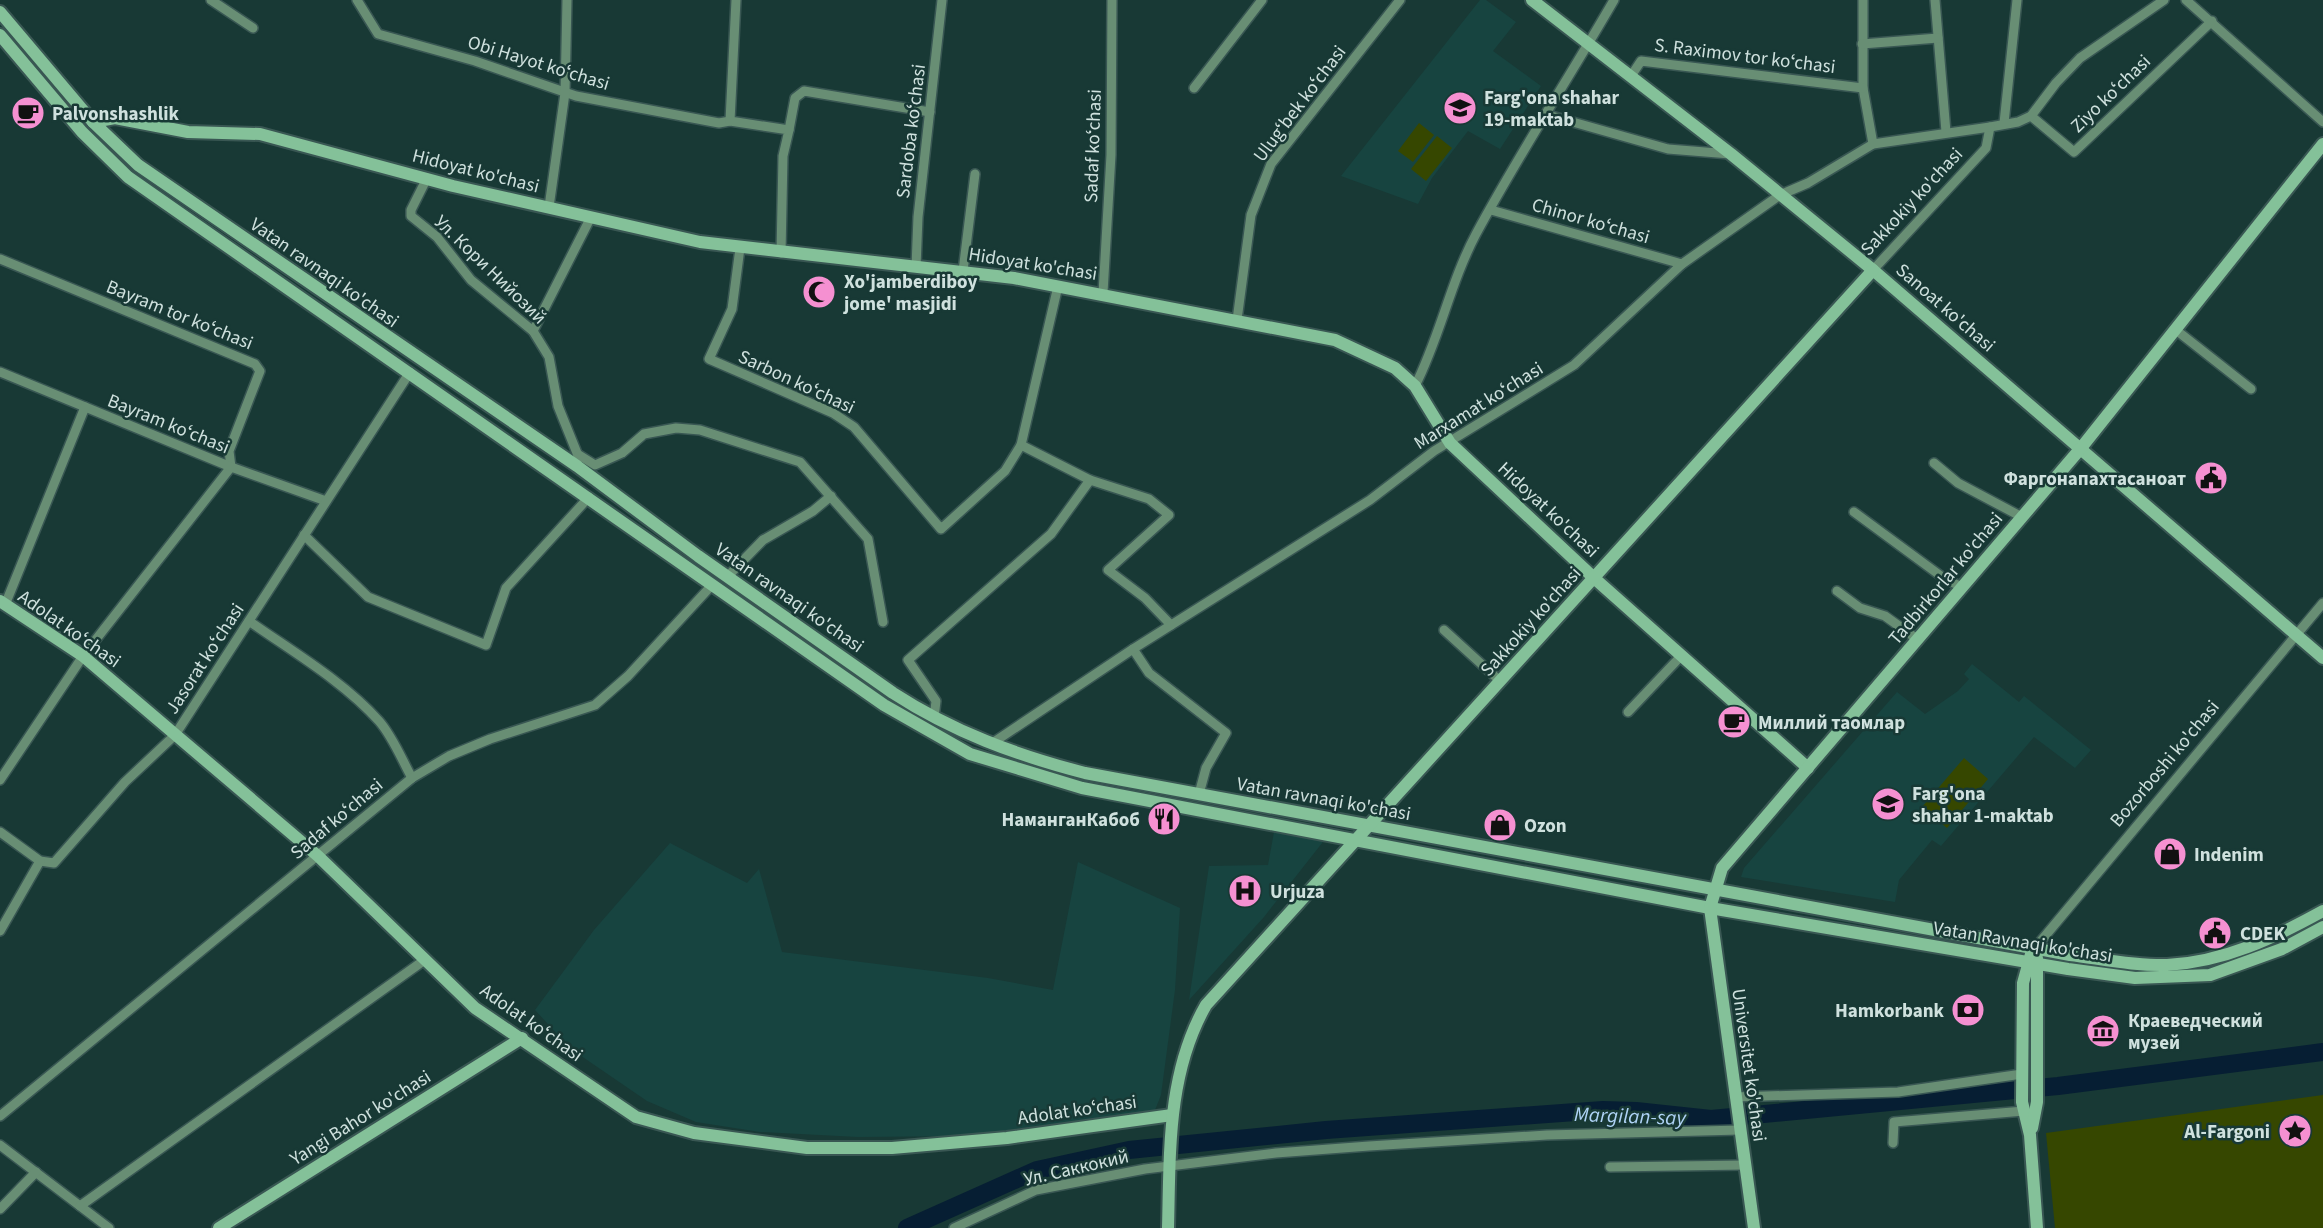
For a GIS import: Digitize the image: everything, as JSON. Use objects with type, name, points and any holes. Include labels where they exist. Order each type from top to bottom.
[{"type":"main road","name":"Sanoat ko'chasi","points":[[1532,0],[1731,154],[1873,270],[2323,658]]},
{"type":"main road","name":"Vatan ravnaqi ko'chasi","points":[[0,12],[93,122],[138,165],[578,461],[727,577],[893,693],[934,718],[990,745],[1086,773],[1713,890]]},
{"type":"main road","name":"Vatan ravnaqi ko'chasi","points":[[0,36],[82,132],[128,177],[893,711],[970,754],[1082,788],[1710,908]]},
{"type":"main road","name":"Hidoyat ko'chasi","points":[[93,122],[115,118],[188,132],[261,134],[590,217],[740,248],[963,271],[1103,293],[1335,340],[1395,369],[1415,386],[1450,443],[1594,578],[1808,768]]},
{"type":"main road","name":"Tadbirkorlar ko'chasi","points":[[1710,908],[1713,890],[1723,868],[2081,449],[2323,144]]},
{"type":"main road","name":"Sakkokiy ko'chasi","points":[[1168,1228],[1172,1115],[1185,1049],[1206,1005],[1873,270]]},
{"type":"main road","points":[[689,569],[698,556]]},
{"type":"main road","name":"Adolat koʻchasi","points":[[2,603],[83,656],[318,856],[475,1008],[636,1116],[694,1133],[807,1148],[892,1148],[1007,1138],[1172,1115]]},
{"type":"main road","name":"Vatan Ravnaqi ko'chasi","points":[[1713,890],[2136,964],[2207,960],[2276,936],[2323,911]]},
{"type":"main road","name":"Vatan Ravnaqi ko'chasi","points":[[1710,908],[2135,978],[2210,975],[2272,953],[2323,927]]},
{"type":"main road","name":"Universitet ko'chasi","points":[[1710,908],[1754,1228]]},
{"type":"main road","points":[[2035,948],[2023,983],[2027,1078],[2023,1106],[2030,1135],[2036,1228]]},
{"type":"main road","name":"Yangi Bahor ko'chasi","points":[[219,1228],[522,1038]]},
{"type":"main road","points":[[2027,1078],[2037,1102],[2030,1135]]},
{"type":"street","points":[[211,0],[253,28]]},
{"type":"street","name":"Obi Hayot koʻchasi","points":[[357,0],[378,34],[474,61],[565,93],[719,123],[730,121],[789,130]]},
{"type":"street","points":[[549,207],[565,93],[567,0]]},
{"type":"street","points":[[730,121],[736,0]]},
{"type":"street","name":"Sardoba koʻchasi","points":[[916,267],[918,217],[942,0]]},
{"type":"street","name":"Sadaf koʻchasi","points":[[1103,293],[1111,155],[1112,0]]},
{"type":"street","points":[[1194,88],[1262,0]]},
{"type":"street","name":"Ulugʻbek koʻchasi","points":[[1237,320],[1251,215],[1271,164],[1400,0]]},
{"type":"street","points":[[1415,386],[1427,363],[1457,274],[1491,210],[1614,0]]},
{"type":"street","points":[[1863,0],[1863,88],[1873,144]]},
{"type":"street","points":[[1935,0],[1946,132]]},
{"type":"street","points":[[2004,124],[2017,0]]},
{"type":"street","points":[[1990,127],[2018,122],[2031,116],[2056,83],[2080,58],[2164,0]]},
{"type":"street","points":[[2186,0],[2323,122]]},
{"type":"street","name":"Ziyo koʻchasi","points":[[2031,116],[2074,152],[2211,21]]},
{"type":"street","points":[[1862,44],[1938,38]]},
{"type":"street","name":"S. Raximov tor koʻchasi","points":[[1631,76],[1641,61],[1863,88]]},
{"type":"street","points":[[781,253],[783,156],[798,92],[930,112]]},
{"type":"street","points":[[1548,115],[1668,149],[1731,154]]},
{"type":"street","name":"Marxamat koʻchasi","points":[[990,745],[1133,649],[1370,500],[1434,451],[1574,365],[1682,264],[1780,195],[1873,144],[1990,127]]},
{"type":"street","name":"Sakkokiy ko'chasi","points":[[1873,270],[1986,148],[1990,127]]},
{"type":"street","points":[[963,271],[975,174]]},
{"type":"street","name":"Ул. Кори Нийозий","points":[[427,178],[411,210],[414,221],[437,237],[471,280],[533,331],[549,357],[558,406],[578,461]]},
{"type":"street","name":"Chinor koʻchasi","points":[[1491,210],[1682,264]]},
{"type":"street","points":[[533,331],[590,217]]},
{"type":"street","name":"Sarbon koʻchasi","points":[[740,248],[732,309],[709,359],[833,413],[854,427],[941,529],[1005,471],[1021,445]]},
{"type":"street","name":"Bayram tor koʻchasi","points":[[0,259],[255,364],[260,372],[229,451],[230,467],[83,656],[0,779]]},
{"type":"street","points":[[1058,286],[1021,445],[1090,480],[1149,499],[1169,515],[1108,570],[1145,598],[1171,625]]},
{"type":"street","points":[[2176,330],[2251,388]]},
{"type":"street","name":"Bayram koʻchasi","points":[[0,372],[230,467],[326,501]]},
{"type":"street","name":"Jasorat koʻchasi","points":[[40,861],[54,863],[125,782],[175,735],[410,372]]},
{"type":"street","points":[[2,603],[85,407]]},
{"type":"street","points":[[578,461],[596,465],[622,453],[651,431],[676,428],[700,430],[800,462],[868,539],[883,622]]},
{"type":"street","points":[[1934,463],[1958,483],[2022,517]]},
{"type":"street","points":[[934,718],[936,701],[908,660],[1051,534],[1090,480]]},
{"type":"street","points":[[727,577],[764,540],[813,511],[831,496]]},
{"type":"street","points":[[304,535],[368,597],[486,645],[506,589],[589,497]]},
{"type":"street","points":[[1854,512],[1945,579],[1962,587]]},
{"type":"street","name":"Sadaf koʻchasi","points":[[0,1116],[412,778],[449,756],[489,739],[595,705],[628,676],[712,585]]},
{"type":"street","points":[[1837,591],[1860,607],[1885,616],[1917,639]]},
{"type":"street","name":"Bozorboshi ko'chasi","points":[[2035,948],[2323,603]]},
{"type":"street","points":[[249,621],[342,686],[381,723],[412,778]]},
{"type":"street","points":[[1444,631],[1500,681]]},
{"type":"street","points":[[1133,649],[1149,673],[1226,733],[1206,768],[1199,794]]},
{"type":"street","points":[[1628,712],[1682,655]]},
{"type":"street","points":[[0,832],[40,861],[0,930]]},
{"type":"street","points":[[80,1206],[426,959]]},
{"type":"street","points":[[1735,1097],[1898,1092],[2027,1078]]},
{"type":"street","points":[[1893,1143],[1894,1122],[2023,1106]]},
{"type":"street","name":"Ул. Саккокий","points":[[954,1228],[1036,1190],[1088,1178],[1170,1166],[1369,1146],[1547,1135],[1740,1130]]},
{"type":"street","points":[[0,1145],[109,1228]]},
{"type":"street","points":[[1610,1167],[1745,1165]]},
{"type":"street","points":[[0,1209],[36,1172]]},
{"type":"shaded area","name":"Farg'ona shahar 19-maktab","points":[[1480,0],[1486,0],[1516,22],[1493,51],[1541,86],[1500,149],[1468,131],[1432,178],[1418,204],[1341,176]]},
{"type":"shaded area","name":"Farg'ona shahar 1-maktab","points":[[1972,664],[2019,702],[2024,696],[2091,750],[2075,768],[2034,737],[1941,846],[1932,840],[1899,880],[1895,902],[1741,877],[1744,868],[1897,692],[1925,714],[1958,691],[1969,679],[1964,674]]},
{"type":"shaded area","name":"Urjuza","points":[[1274,832],[1326,838],[1264,917],[1189,1000],[1209,866],[1268,865]]},
{"type":"shaded area","points":[[670,843],[747,883],[759,869],[782,952],[988,978],[1053,990],[1078,862],[1180,908],[1175,990],[1161,1095],[1155,1110],[966,1136],[858,1137],[760,1132],[696,1122],[647,1101],[571,1049],[535,1010],[594,930]]},
{"type":"green space","points":[[1419,123],[1434,135],[1413,162],[1398,151]]},
{"type":"green space","points":[[1437,136],[1452,148],[1426,181],[1411,169]]},
{"type":"green space","points":[[1964,758],[1988,779],[1947,828],[1922,807]]},
{"type":"green space","points":[[2323,1095],[2323,1228],[2055,1228],[2046,1133]]},
{"type":"waterway","name":"Margilan-say","points":[[907,1228],[1037,1170],[1129,1150],[1326,1130],[1603,1110],[1711,1119],[2058,1086],[2323,1052]]},
{"type":"place","name":"Farg'ona shahar 19-maktab","points":[[1460,108]]},
{"type":"place","name":"Palvonshashlik","points":[[28,113]]},
{"type":"place","name":"Xo'jamberdiboy jome' masjidi","points":[[819,292]]},
{"type":"place","name":"Фаргонапахтасаноат","points":[[2211,478]]},
{"type":"place","name":"Миллий таомлар","points":[[1734,722]]},
{"type":"place","name":"Farg'ona shahar 1-maktab","points":[[1888,804]]},
{"type":"place","name":"НаманганКабоб","points":[[1164,819]]},
{"type":"place","name":"Ozon","points":[[1500,825]]},
{"type":"place","name":"Indenim","points":[[2170,854]]},
{"type":"place","name":"Urjuza","points":[[1245,891]]},
{"type":"place","name":"CDEK","points":[[2215,933]]},
{"type":"place","name":"Hamkorbank","points":[[1968,1010]]},
{"type":"place","name":"Краеведческий музей","points":[[2103,1031]]},
{"type":"place","name":"Al-Fargoni","points":[[2295,1131]]}]
